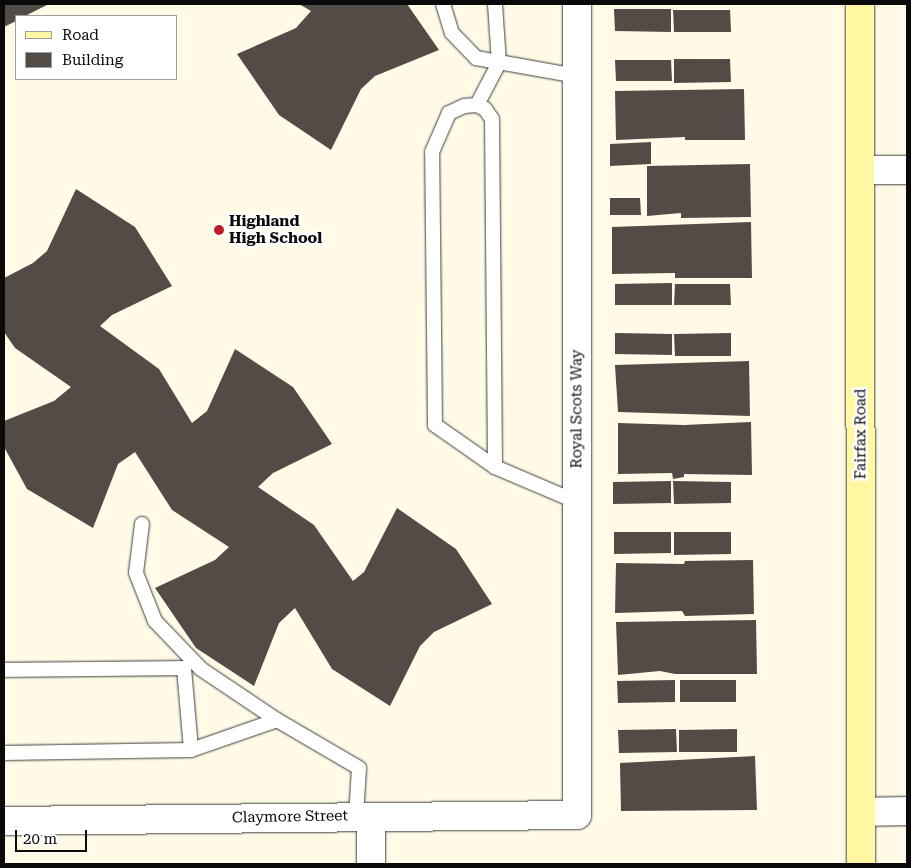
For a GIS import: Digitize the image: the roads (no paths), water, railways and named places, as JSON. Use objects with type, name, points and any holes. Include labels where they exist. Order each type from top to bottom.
[{"type":"main road","name":"Fairfax Road","points":[[860,4],[861,864]]},
{"type":"street","name":"Royal Scots Way","points":[[577,4],[577,814]]},
{"type":"street","points":[[861,170],[907,170]]},
{"type":"street","points":[[861,812],[907,811]]},
{"type":"street","name":"Claymore Street","points":[[4,821],[577,814]]},
{"type":"street","points":[[363,816],[371,864]]},
{"type":"lane","points":[[443,4],[449,25],[461,46],[476,58],[577,76]]},
{"type":"lane","points":[[477,105],[499,63],[495,4]]},
{"type":"lane","points":[[495,467],[492,119],[486,109],[477,105],[464,106],[449,113],[432,152],[435,425],[495,467],[577,502]]},
{"type":"lane","points":[[142,524],[136,573],[155,621],[201,669],[277,720],[359,768],[363,816]]},
{"type":"lane","points":[[184,668],[191,750]]},
{"type":"lane","points":[[4,670],[201,669]]},
{"type":"lane","points":[[4,753],[191,750],[277,720]]},
{"type":"place","name":"Highland High School","points":[[219,230]]}]
